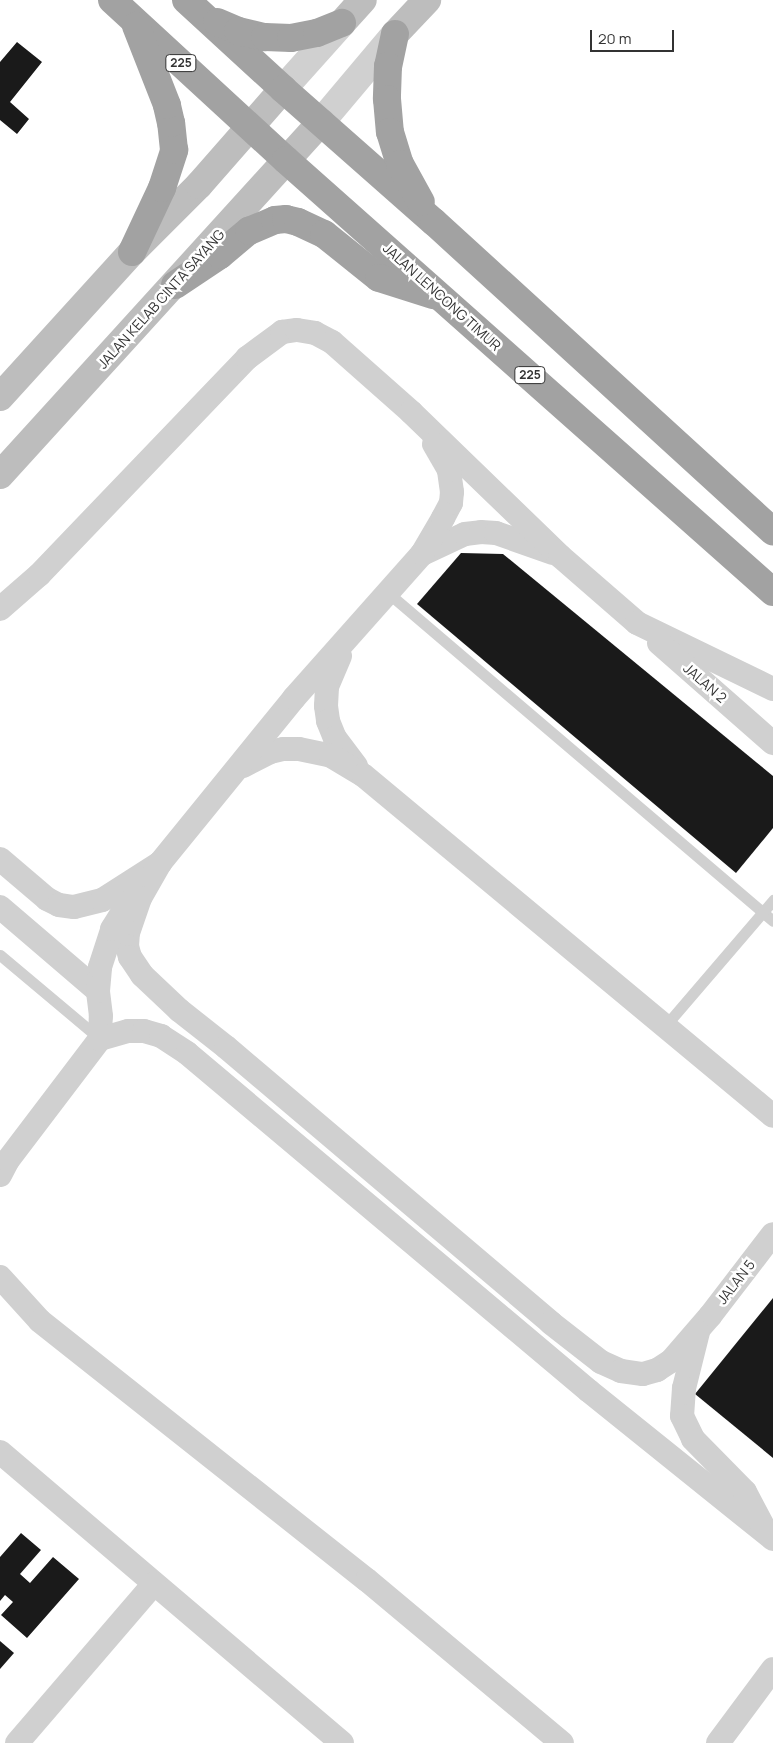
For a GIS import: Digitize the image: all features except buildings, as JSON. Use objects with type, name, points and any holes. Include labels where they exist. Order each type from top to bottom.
[{"type":"highway","name":"JALAN LENCONG TIMUR","points":[[112,0],[286,160],[444,298],[773,592]]},
{"type":"highway","points":[[190,3],[222,24],[238,31],[265,37],[291,38],[317,33],[342,23]]},
{"type":"highway","points":[[190,3],[283,89],[434,222],[773,532]]},
{"type":"highway","points":[[132,252],[162,188],[174,150],[167,105],[133,19]]},
{"type":"highway","points":[[395,34],[388,74],[387,99],[390,132],[400,164],[434,222]]},
{"type":"highway","points":[[175,285],[220,255],[248,230],[275,220],[286,219],[298,222],[324,234],[379,278],[444,298]]},
{"type":"main road","points":[[342,23],[363,0]]},
{"type":"main road","points":[[395,34],[426,0]]},
{"type":"main road","points":[[0,397],[132,252],[199,185],[283,89]]},
{"type":"main road","name":"JALAN KELAB CINTA SAYANG","points":[[0,475],[175,285],[321,122]]},
{"type":"street","points":[[283,89],[342,23]]},
{"type":"street","points":[[321,122],[395,34]]},
{"type":"street","points":[[0,609],[39,575],[247,358],[282,332],[297,330],[315,333],[332,342],[412,412],[441,453],[449,470],[452,485],[450,503],[422,554],[294,698],[133,895],[112,928],[103,950],[98,991],[101,1016],[100,1039],[3,1167]]},
{"type":"street","name":"JALAN 2","points":[[412,412],[560,556],[773,742]]},
{"type":"street","points":[[422,554],[465,534],[480,532],[496,533],[560,556]]},
{"type":"street","points":[[637,624],[773,689]]},
{"type":"street","points":[[351,634],[332,672],[327,687],[326,706],[328,721],[335,738],[364,775]]},
{"type":"street","points":[[234,772],[256,758],[270,752],[284,749],[299,749],[331,756],[364,775],[773,1116]]},
{"type":"street","points":[[0,859],[47,899],[60,905],[74,907],[102,900],[160,863]]},
{"type":"street","name":"JALAN 5","points":[[160,863],[137,904],[128,932],[127,946],[130,957],[142,975],[179,1010],[226,1046],[543,1316],[601,1362],[631,1373],[657,1370],[671,1361],[698,1330],[773,1234]]},
{"type":"street","points":[[0,907],[98,991]]},
{"type":"street","points":[[100,1039],[128,1031],[144,1031],[161,1036],[187,1053],[589,1391],[771,1535]]},
{"type":"street","points":[[0,1277],[40,1321],[367,1580],[562,1743]]},
{"type":"street","points":[[698,1330],[684,1388],[682,1416],[693,1440],[745,1492],[771,1535]]},
{"type":"street","points":[[0,1452],[342,1743]]},
{"type":"street","points":[[17,1743],[154,1584]]},
{"type":"street","points":[[718,1743],[773,1669]]},
{"type":"lane","points":[[388,592],[773,920]]},
{"type":"lane","points":[[666,1025],[773,900]]},
{"type":"lane","points":[[0,954],[100,1039]]}]
